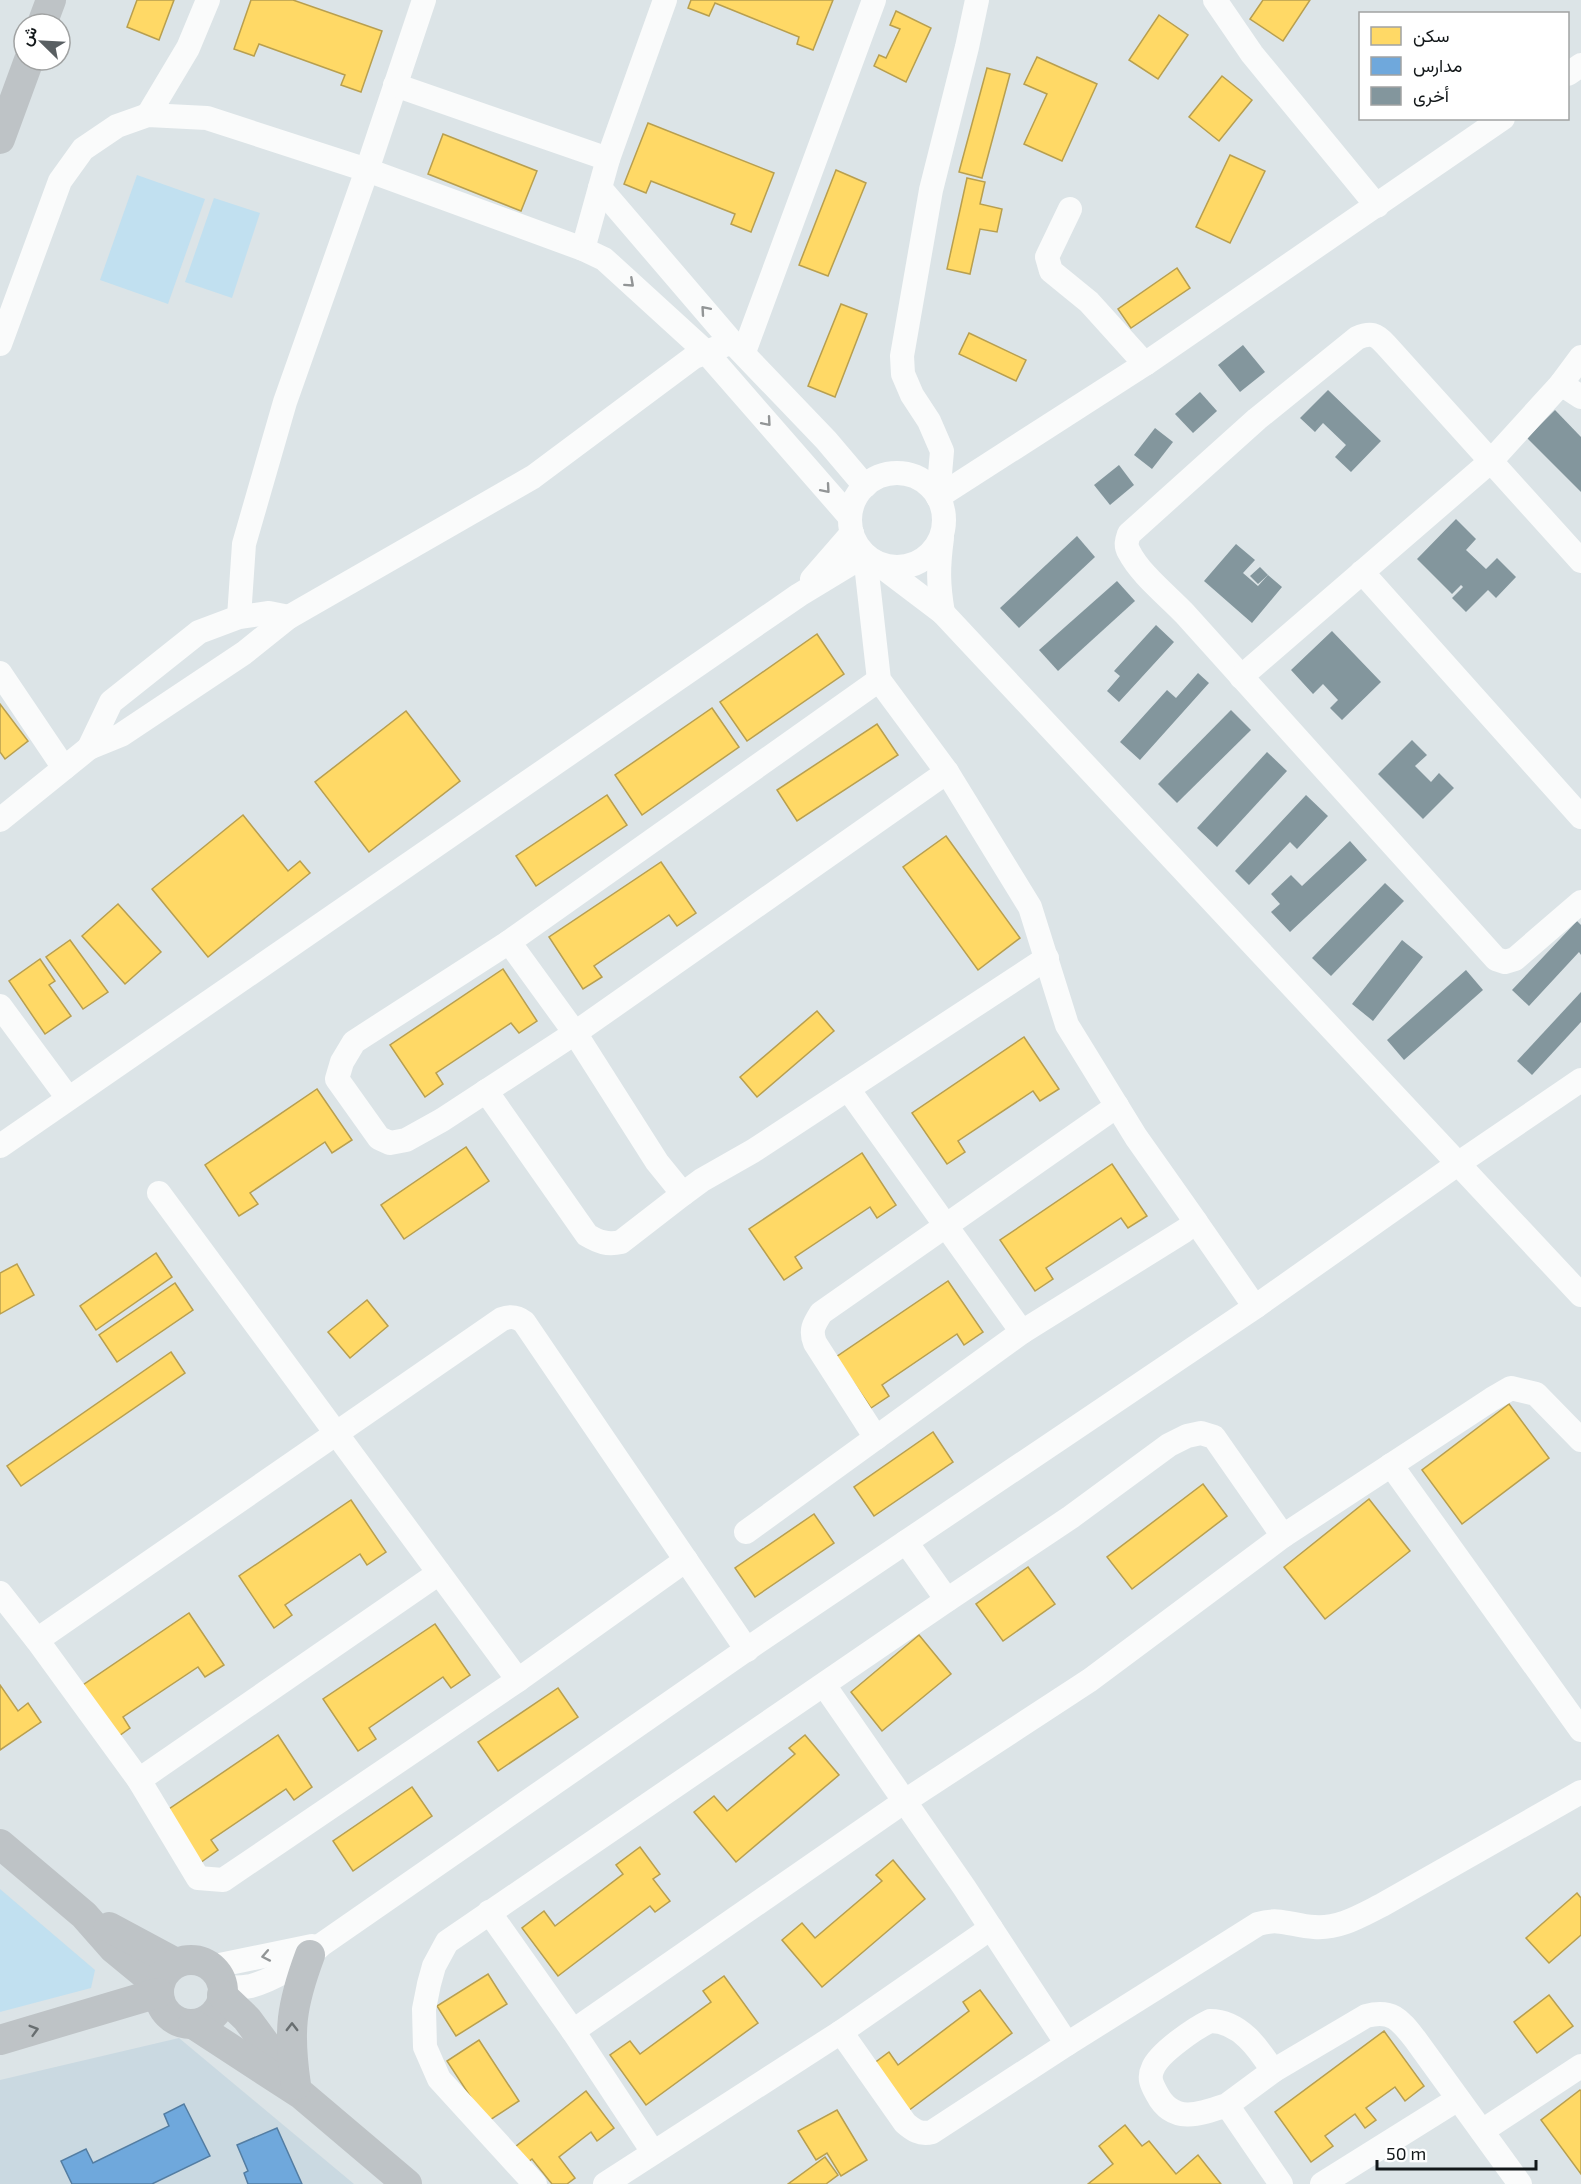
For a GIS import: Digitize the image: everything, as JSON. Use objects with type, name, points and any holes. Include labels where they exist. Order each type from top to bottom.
[{"type":"main road","points":[[0,139],[7,100],[22,72]]},
{"type":"main road","points":[[0,1844],[84,1915],[171,1997],[299,2090],[407,2184]]},
{"type":"main road","points":[[299,2090],[292,2058],[292,2018],[295,1998],[315,1950]]},
{"type":"main road","points":[[171,1997],[194,1960],[218,1983],[299,2090]]},
{"type":"main road","points":[[0,2040],[68,2019],[171,1997],[210,2018],[216,2011],[218,1983]]},
{"type":"street","points":[[148,115],[188,48],[208,0]]},
{"type":"street","points":[[239,616],[244,544],[285,402],[367,171],[424,0]]},
{"type":"street","points":[[583,249],[608,159],[665,0]]},
{"type":"street","points":[[738,347],[874,0]]},
{"type":"street","points":[[938,497],[942,451],[929,421],[912,395],[903,374],[902,356],[931,190],[977,0]]},
{"type":"street","points":[[1215,0],[1252,54],[1377,206]]},
{"type":"street","points":[[395,85],[608,159]]},
{"type":"street","points":[[0,344],[60,181],[84,149],[117,126],[148,115],[207,118],[367,171],[583,249],[604,259],[706,352],[851,525],[854,541],[871,559],[944,613],[1581,1295]]},
{"type":"street","points":[[938,497],[1145,364],[1500,120]]},
{"type":"street","points":[[600,188],[738,347],[826,440],[865,486]]},
{"type":"street","points":[[1070,209],[1047,257],[1050,271],[1089,302],[1145,364]]},
{"type":"street","points":[[1581,561],[1374,334],[1357,338],[1257,419],[1130,534],[1126,541],[1128,551],[1139,567],[1241,676],[1496,959],[1505,962],[1515,960],[1581,902]]},
{"type":"street","points":[[0,820],[89,748],[121,735],[244,653],[289,617],[532,477],[694,357],[706,352],[738,347]]},
{"type":"street","points":[[1241,676],[1491,461],[1561,384],[1581,357]]},
{"type":"street","points":[[1561,384],[1581,397]]},
{"type":"street","points":[[913,476],[917,475],[927,456],[933,430]]},
{"type":"street","points":[[799,595],[851,525],[858,495],[865,486],[876,478],[900,473],[913,476],[931,488],[942,507],[943,530],[938,568],[939,590],[944,613]]},
{"type":"street","points":[[0,1146],[799,595],[871,559],[900,568],[912,565],[932,552],[943,530]]},
{"type":"street","points":[[871,559],[879,680],[947,772],[1030,907],[1067,1026],[1136,1137],[1255,1307]]},
{"type":"street","points":[[1362,572],[1581,817]]},
{"type":"street","points":[[89,748],[111,702],[199,632],[239,616],[269,613],[289,617]]},
{"type":"street","points":[[0,673],[64,768]]},
{"type":"street","points":[[879,680],[509,942],[354,1042],[342,1062],[337,1079],[379,1138],[390,1143],[406,1140],[442,1120],[575,1033],[947,772]]},
{"type":"street","points":[[509,942],[575,1033],[657,1162],[683,1194]]},
{"type":"street","points":[[486,1091],[587,1235],[609,1245],[621,1242],[683,1194],[1047,958]]},
{"type":"street","points":[[0,1006],[68,1098]]},
{"type":"street","points":[[218,1983],[253,1985],[269,1979],[315,1950],[747,1650],[1255,1307],[1581,1080]]},
{"type":"street","points":[[848,1089],[1022,1332]]},
{"type":"street","points":[[876,1438],[815,1343],[812,1334],[814,1323],[821,1313],[1117,1106]]},
{"type":"street","points":[[159,1193],[518,1680]]},
{"type":"street","points":[[746,1532],[1022,1332],[1184,1232],[1196,1222]]},
{"type":"street","points":[[37,1640],[502,1319],[514,1317],[524,1322],[747,1650]]},
{"type":"street","points":[[573,2031],[905,1801],[1090,1680],[1283,1536],[1492,1399],[1511,1389],[1536,1394],[1581,1440]]},
{"type":"street","points":[[535,2184],[439,2079],[425,2047],[424,2009],[434,1966],[447,1942],[1071,1517],[1169,1445],[1187,1436],[1201,1433],[1214,1437],[1283,1536]]},
{"type":"street","points":[[1391,1465],[1581,1730]]},
{"type":"street","points":[[906,1542],[947,1600]]},
{"type":"street","points":[[0,1593],[139,1780],[198,1878],[223,1880],[518,1680],[686,1560]]},
{"type":"street","points":[[139,1780],[439,1573]]},
{"type":"street","points":[[824,1685],[991,1928],[1067,2044]]},
{"type":"street","points":[[841,2032],[905,2123],[917,2132],[925,2134],[938,2130],[1067,2044],[1258,1924],[1271,1920],[1312,1928],[1332,1927],[1352,1920],[1581,1792]]},
{"type":"street","points":[[489,1912],[573,2031],[653,2152]]},
{"type":"street","points":[[605,2184],[841,2032],[991,1928]]},
{"type":"street","points":[[1273,2071],[1248,2037],[1215,2021],[1204,2024],[1161,2056],[1151,2070],[1150,2080],[1166,2107],[1176,2113],[1198,2115],[1227,2105],[1273,2071],[1366,2016],[1379,2013],[1389,2014],[1401,2022],[1520,2184]]},
{"type":"street","points":[[1482,2132],[1581,2066]]},
{"type":"street","points":[[1322,2184],[1458,2098]]},
{"type":"street","points":[[1227,2105],[1281,2184]]},
{"type":"shaded area","points":[[137,175],[205,199],[168,304],[100,280]]},
{"type":"shaded area","points":[[214,198],[260,213],[232,298],[185,282]]},
{"type":"shaded area","points":[[0,1889],[95,1970],[91,1988],[0,2012]]},
{"type":"shaded area","points":[[179,2038],[354,2184],[0,2184],[0,2080]]},
{"type":"building: سكن","points":[[137,0],[174,0],[159,40],[127,27]]},
{"type":"building: سكن","points":[[251,0],[293,0],[382,31],[361,92],[341,85],[345,75],[259,44],[254,56],[234,49]]},
{"type":"building: سكن","points":[[691,0],[833,0],[813,50],[797,44],[799,37],[715,3],[709,16],[688,8]]},
{"type":"building: سكن","points":[[1263,0],[1310,0],[1283,41],[1250,19]]},
{"type":"building: سكن","points":[[896,11],[931,28],[906,82],[874,66],[879,55],[886,58],[900,29],[890,25]]},
{"type":"building: سكن","points":[[1159,15],[1188,35],[1158,79],[1129,60]]},
{"type":"building: سكن","points":[[1037,57],[1097,84],[1062,161],[1024,144],[1047,94],[1024,84]]},
{"type":"building: سكن","points":[[987,68],[1010,74],[982,178],[959,172]]},
{"type":"building: سكن","points":[[1222,76],[1252,100],[1219,141],[1189,117]]},
{"type":"building: سكن","points":[[648,123],[774,173],[751,232],[731,224],[735,214],[651,181],[646,193],[624,184]]},
{"type":"building: سكن","points":[[443,134],[537,171],[521,211],[428,174]]},
{"type":"building: سكن","points":[[1230,155],[1265,171],[1230,243],[1196,227]]},
{"type":"building: سكن","points":[[836,170],[866,183],[828,276],[799,265]]},
{"type":"building: سكن","points":[[967,178],[985,182],[980,204],[1002,209],[997,232],[980,229],[970,274],[947,269]]},
{"type":"building: سكن","points":[[1177,268],[1190,288],[1131,328],[1118,309]]},
{"type":"building: سكن","points":[[841,304],[867,314],[835,397],[808,386]]},
{"type":"building: سكن","points":[[969,333],[1026,360],[1016,381],[959,354]]},
{"type":"building: سكن","points":[[817,634],[844,674],[747,741],[720,702]]},
{"type":"building: سكن","points":[[0,704],[28,741],[5,759],[0,752]]},
{"type":"building: سكن","points":[[712,708],[739,747],[642,815],[615,775]]},
{"type":"building: سكن","points":[[406,711],[460,781],[369,852],[315,782]]},
{"type":"building: سكن","points":[[877,724],[898,755],[797,821],[777,790]]},
{"type":"building: سكن","points":[[607,795],[627,825],[536,886],[516,856]]},
{"type":"building: سكن","points":[[243,815],[288,871],[300,861],[310,873],[208,957],[152,889]]},
{"type":"building: سكن","points":[[946,836],[1020,938],[978,970],[903,867]]},
{"type":"building: سكن","points":[[661,862],[696,913],[677,926],[669,915],[594,966],[602,977],[583,989],[549,937]]},
{"type":"building: سكن","points":[[118,904],[161,952],[125,984],[82,936]]},
{"type":"building: سكن","points":[[70,940],[108,992],[83,1009],[46,957]]},
{"type":"building: سكن","points":[[40,959],[55,981],[49,985],[71,1016],[45,1034],[9,981]]},
{"type":"building: سكن","points":[[503,969],[537,1021],[519,1033],[511,1023],[436,1073],[443,1084],[425,1097],[390,1045]]},
{"type":"building: سكن","points":[[817,1011],[834,1031],[757,1097],[740,1077]]},
{"type":"building: سكن","points":[[1024,1037],[1059,1089],[1040,1101],[1033,1091],[958,1141],[965,1152],[947,1164],[912,1113]]},
{"type":"building: سكن","points":[[317,1089],[352,1140],[332,1153],[325,1142],[250,1193],[258,1204],[239,1216],[205,1165]]},
{"type":"building: سكن","points":[[466,1147],[489,1181],[404,1239],[381,1205]]},
{"type":"building: سكن","points":[[862,1153],[896,1205],[877,1218],[870,1207],[795,1257],[802,1268],[784,1280],[749,1229]]},
{"type":"building: سكن","points":[[1112,1164],[1147,1216],[1128,1228],[1121,1218],[1046,1268],[1053,1279],[1035,1291],[1000,1240]]},
{"type":"building: سكن","points":[[156,1253],[172,1277],[96,1330],[80,1306]]},
{"type":"building: سكن","points":[[17,1264],[34,1295],[0,1314],[0,1273]]},
{"type":"building: سكن","points":[[948,1281],[983,1332],[964,1345],[957,1334],[882,1385],[889,1396],[871,1408],[836,1357]]},
{"type":"building: سكن","points":[[175,1283],[193,1310],[117,1362],[99,1335]]},
{"type":"building: سكن","points":[[367,1300],[388,1326],[350,1358],[328,1332]]},
{"type":"building: سكن","points":[[171,1352],[185,1373],[21,1486],[7,1466]]},
{"type":"building: سكن","points":[[1509,1404],[1549,1458],[1462,1524],[1422,1470]]},
{"type":"building: سكن","points":[[933,1432],[953,1462],[874,1516],[854,1487]]},
{"type":"building: سكن","points":[[1203,1484],[1227,1516],[1132,1589],[1107,1557]]},
{"type":"building: سكن","points":[[1369,1499],[1410,1551],[1325,1619],[1284,1567]]},
{"type":"building: سكن","points":[[351,1500],[386,1552],[367,1565],[360,1554],[285,1605],[292,1615],[274,1628],[239,1576]]},
{"type":"building: سكن","points":[[814,1514],[834,1543],[755,1597],[735,1568]]},
{"type":"building: سكن","points":[[1028,1567],[1055,1604],[1003,1641],[976,1604]]},
{"type":"building: سكن","points":[[189,1613],[224,1665],[205,1677],[198,1667],[123,1717],[130,1728],[112,1741],[77,1689]]},
{"type":"building: سكن","points":[[435,1624],[470,1675],[451,1688],[443,1677],[369,1728],[376,1739],[358,1751],[323,1699]]},
{"type":"building: سكن","points":[[919,1635],[951,1674],[882,1731],[851,1692]]},
{"type":"building: سكن","points":[[0,1685],[18,1711],[28,1703],[41,1722],[0,1750]]},
{"type":"building: سكن","points":[[558,1688],[578,1717],[498,1771],[478,1742]]},
{"type":"building: سكن","points":[[278,1735],[312,1787],[294,1800],[286,1789],[211,1840],[218,1850],[200,1863],[166,1811]]},
{"type":"building: سكن","points":[[805,1735],[839,1775],[736,1862],[694,1812],[714,1796],[727,1811],[795,1754],[789,1748]]},
{"type":"building: سكن","points":[[412,1787],[432,1816],[353,1871],[333,1841]]},
{"type":"building: سكن","points":[[640,1847],[660,1874],[653,1879],[670,1901],[655,1912],[650,1906],[558,1976],[522,1928],[544,1911],[555,1926],[623,1874],[616,1865]]},
{"type":"building: سكن","points":[[893,1860],[925,1899],[822,1987],[782,1940],[802,1923],[815,1938],[882,1881],[876,1875]]},
{"type":"building: سكن","points":[[1577,1893],[1581,1898],[1581,1935],[1549,1963],[1526,1938]]},
{"type":"building: سكن","points":[[488,1974],[507,2004],[456,2036],[437,2006]]},
{"type":"building: سكن","points":[[724,1976],[758,2023],[646,2105],[610,2055],[630,2041],[640,2054],[711,2002],[703,1991]]},
{"type":"building: سكن","points":[[980,1990],[1012,2033],[904,2114],[869,2067],[889,2052],[898,2065],[969,2011],[963,2002]]},
{"type":"building: سكن","points":[[1549,1995],[1573,2026],[1537,2053],[1514,2022]]},
{"type":"building: سكن","points":[[1384,2031],[1424,2086],[1405,2101],[1395,2087],[1366,2108],[1376,2120],[1365,2128],[1355,2114],[1325,2136],[1333,2146],[1311,2162],[1275,2112]]},
{"type":"building: سكن","points":[[479,2040],[519,2101],[487,2122],[447,2061]]},
{"type":"building: سكن","points":[[586,2091],[614,2128],[597,2141],[591,2132],[559,2157],[575,2178],[567,2184],[552,2184],[532,2159],[527,2163],[515,2147]]},
{"type":"building: سكن","points":[[1581,2091],[1581,2174],[1541,2120]]},
{"type":"building: سكن","points":[[837,2110],[867,2160],[841,2176],[827,2153],[816,2160],[798,2131]]},
{"type":"building: سكن","points":[[1125,2125],[1142,2146],[1149,2141],[1176,2174],[1198,2155],[1221,2184],[1088,2184],[1113,2164],[1099,2146]]},
{"type":"building: سكن","points":[[825,2157],[838,2175],[826,2184],[788,2184]]},
{"type":"building: مدارس","points":[[184,2104],[210,2156],[152,2184],[72,2184],[61,2161],[86,2149],[93,2163],[169,2126],[164,2114]]},
{"type":"building: مدارس","points":[[277,2128],[302,2184],[248,2184],[244,2173],[248,2171],[237,2145]]},
{"type":"building: أخرى","points":[[1243,345],[1265,372],[1240,392],[1218,365]]},
{"type":"building: أخرى","points":[[1328,390],[1381,441],[1351,472],[1335,457],[1346,445],[1323,423],[1315,432],[1300,418]]},
{"type":"building: أخرى","points":[[1200,392],[1217,411],[1193,433],[1175,414]]},
{"type":"building: أخرى","points":[[1555,410],[1581,437],[1581,492],[1527,438]]},
{"type":"building: أخرى","points":[[1155,428],[1173,442],[1152,469],[1134,455]]},
{"type":"building: أخرى","points":[[1119,465],[1134,485],[1110,505],[1094,485]]},
{"type":"building: أخرى","points":[[1456,519],[1476,539],[1466,550],[1486,569],[1497,558],[1516,577],[1496,598],[1488,590],[1466,612],[1452,598],[1463,587],[1461,585],[1452,594],[1417,559]]},
{"type":"building: أخرى","points":[[1077,536],[1095,557],[1019,628],[1000,608]]},
{"type":"building: أخرى","points":[[1236,544],[1255,560],[1243,573],[1258,586],[1268,575],[1282,587],[1252,623],[1204,581]]},
{"type":"building: أخرى","points":[[1260,567],[1268,575],[1258,584],[1250,576]]},
{"type":"building: أخرى","points":[[1117,581],[1135,601],[1058,671],[1039,650]]},
{"type":"building: أخرى","points":[[1156,625],[1174,642],[1119,702],[1107,691],[1120,676],[1114,671]]},
{"type":"building: أخرى","points":[[1332,631],[1381,682],[1342,720],[1330,708],[1338,700],[1323,684],[1313,694],[1291,670]]},
{"type":"building: أخرى","points":[[1198,673],[1209,683],[1140,760],[1120,742],[1167,690],[1176,698]]},
{"type":"building: أخرى","points":[[1231,710],[1251,730],[1177,803],[1158,784]]},
{"type":"building: أخرى","points":[[1412,740],[1427,755],[1415,766],[1431,782],[1439,773],[1454,788],[1423,819],[1378,774]]},
{"type":"building: أخرى","points":[[1267,752],[1287,771],[1217,847],[1197,828]]},
{"type":"building: أخرى","points":[[1306,795],[1328,816],[1297,849],[1290,842],[1249,885],[1235,871]]},
{"type":"building: أخرى","points":[[1350,841],[1367,860],[1290,932],[1271,912],[1280,904],[1271,894],[1291,875],[1302,886]]},
{"type":"building: أخرى","points":[[1385,883],[1404,901],[1331,976],[1312,958]]},
{"type":"building: أخرى","points":[[1577,921],[1581,925],[1581,955],[1579,952],[1529,1006],[1512,990]]},
{"type":"building: أخرى","points":[[1402,940],[1423,957],[1373,1021],[1352,1004]]},
{"type":"building: أخرى","points":[[1466,970],[1483,990],[1404,1060],[1387,1040]]},
{"type":"building: أخرى","points":[[1581,992],[1581,1022],[1532,1075],[1517,1061]]}]
